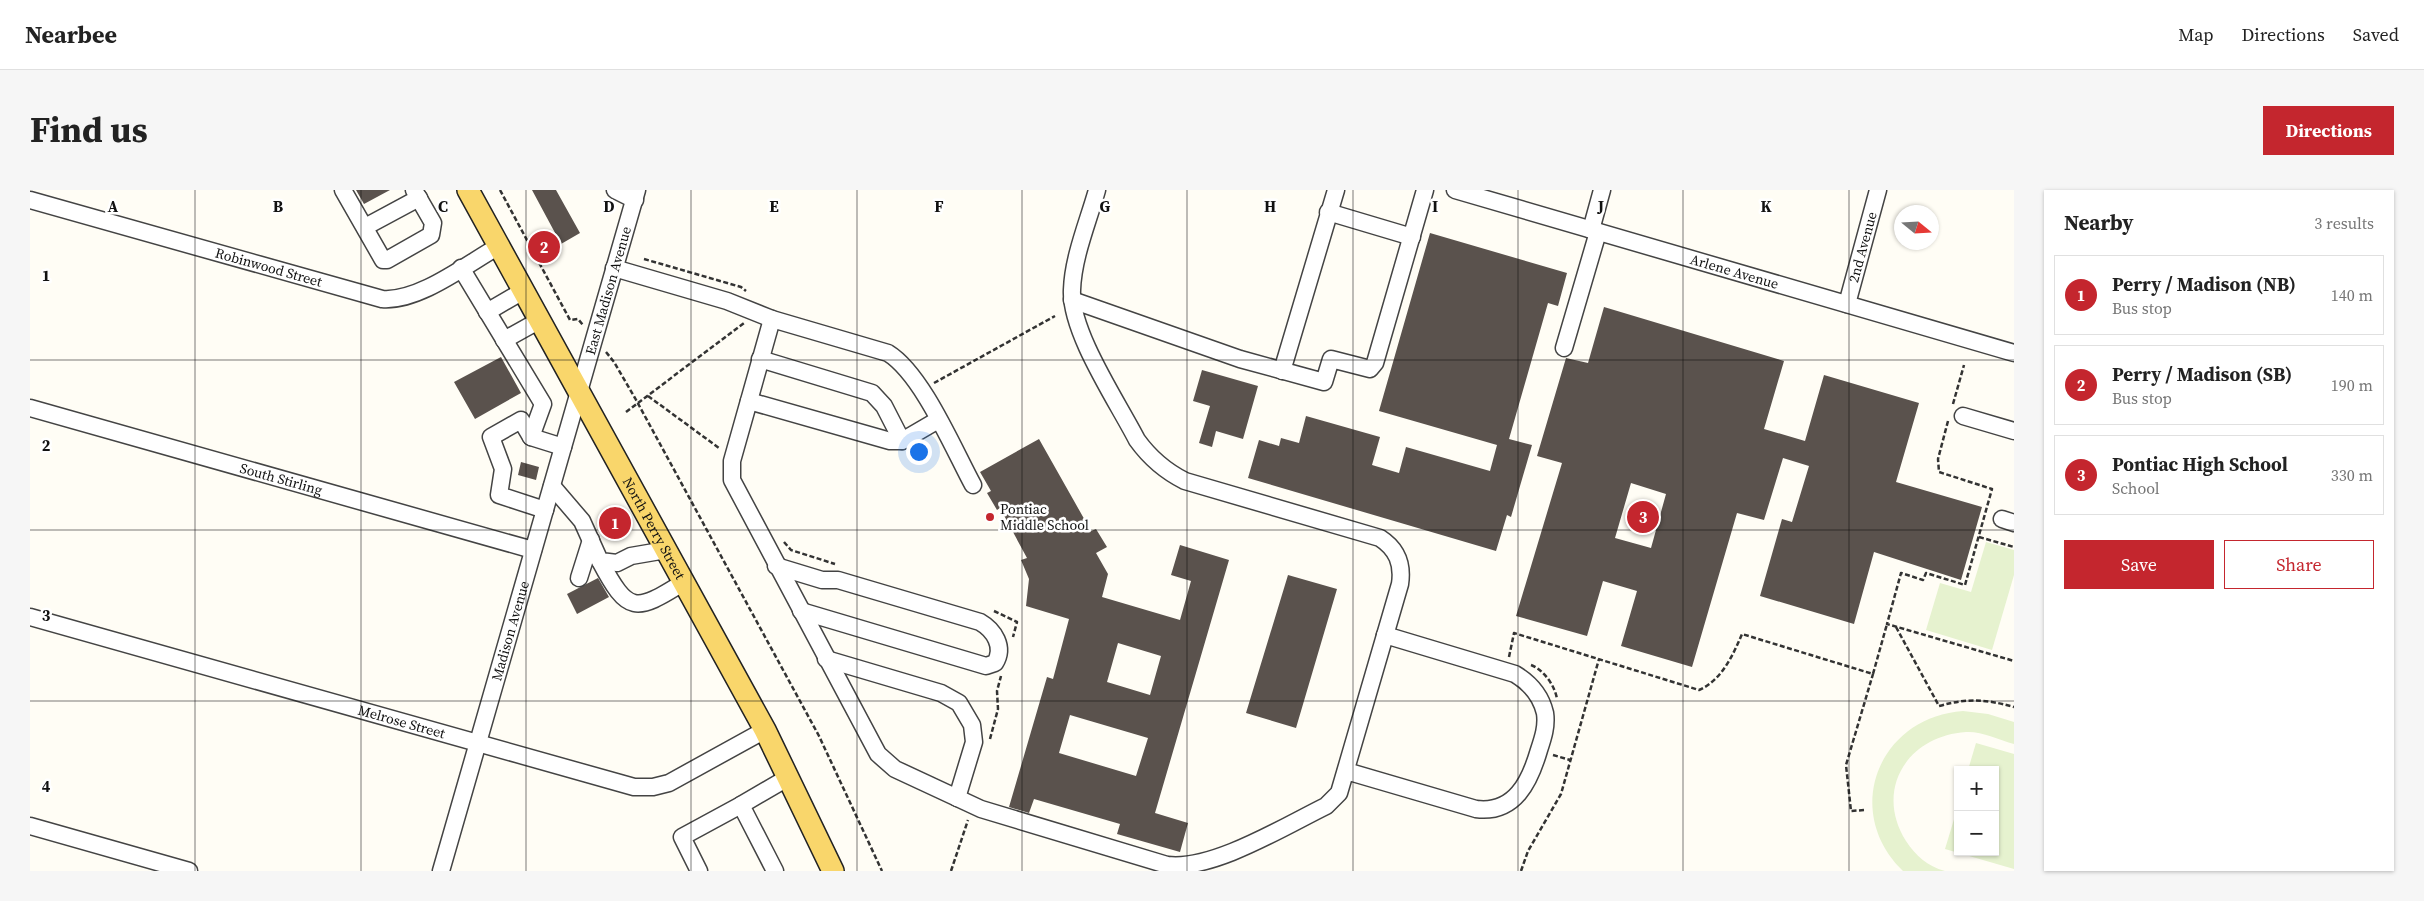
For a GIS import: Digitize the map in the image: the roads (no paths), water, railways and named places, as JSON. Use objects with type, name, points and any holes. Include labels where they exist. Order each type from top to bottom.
[{"type":"main road","name":"North Perry Street","points":[[468,190],[765,730],[833,871]]},
{"type":"street","points":[[344,190],[383,260],[431,235],[433,223],[416,194],[365,227]]},
{"type":"street","points":[[615,190],[636,195]]},
{"type":"street","points":[[764,316],[760,359],[732,461],[732,480],[776,566],[878,754],[895,769],[974,806],[1167,865],[1188,866],[1218,859],[1326,806],[1339,793],[1401,576],[1399,559],[1391,546],[1373,535],[1185,481],[1161,466],[1148,455],[1080,334],[1072,300],[1075,269],[1098,190]]},
{"type":"street","points":[[1282,371],[1336,190]]},
{"type":"street","points":[[1072,300],[1240,358],[1324,382],[1331,359],[1365,369],[1373,367],[1426,190]]},
{"type":"street","name":"Arlene Avenue","points":[[1455,190],[2014,353]]},
{"type":"street","points":[[1564,348],[1594,231],[1602,190]]},
{"type":"street","name":"2nd Avenue","points":[[1847,304],[1878,190]]},
{"type":"street","name":"East Madison Avenue","points":[[579,391],[636,195]]},
{"type":"street","name":"Robinwood Street","points":[[30,200],[382,299],[397,299],[412,295],[499,246]]},
{"type":"street","points":[[1328,212],[1412,237]]},
{"type":"street","points":[[461,268],[542,404],[531,437]]},
{"type":"street","points":[[614,268],[727,301],[764,316],[878,348],[893,356],[915,378],[973,485]]},
{"type":"street","points":[[487,312],[524,291]]},
{"type":"street","points":[[504,340],[540,320]]},
{"type":"street","points":[[760,359],[872,393],[884,406],[902,441]]},
{"type":"street","name":"Madison Avenue","points":[[441,871],[579,391]]},
{"type":"street","points":[[749,401],[890,441],[902,441],[938,420]]},
{"type":"street","name":"South Stirling","points":[[30,408],[533,550]]},
{"type":"street","points":[[1955,414],[2014,431]]},
{"type":"street","points":[[545,510],[499,495],[502,469],[491,437],[521,420],[531,437],[563,448]]},
{"type":"street","points":[[552,486],[582,521],[613,585],[629,601],[640,604],[656,600],[684,582]]},
{"type":"street","points":[[579,578],[591,540]]},
{"type":"street","points":[[600,561],[617,563],[631,556],[666,550]]},
{"type":"street","points":[[776,566],[822,580],[838,580],[980,622],[994,634],[998,642],[999,655],[995,663],[986,666],[801,611]]},
{"type":"street","name":"Melrose Street","points":[[30,617],[627,785],[646,788],[669,783],[765,730]]},
{"type":"street","points":[[1346,771],[1476,809],[1488,809],[1511,799],[1528,782],[1546,728],[1545,713],[1540,700],[1530,685],[1515,674],[1385,635]]},
{"type":"street","points":[[826,659],[941,693],[959,703],[972,725],[974,742],[957,798]]},
{"type":"street","points":[[699,871],[682,837],[789,777]]},
{"type":"street","points":[[741,805],[775,871]]},
{"type":"street","points":[[30,826],[189,871]]},
{"type":"place","name":"Perry / Madison (SB)","points":[[544,247]]},
{"type":"place","name":"Pontiac Middle School","points":[[990,517]]},
{"type":"place","name":"Pontiac High School","points":[[1643,517]]},
{"type":"place","name":"Perry / Madison (NB)","points":[[615,523]]}]
